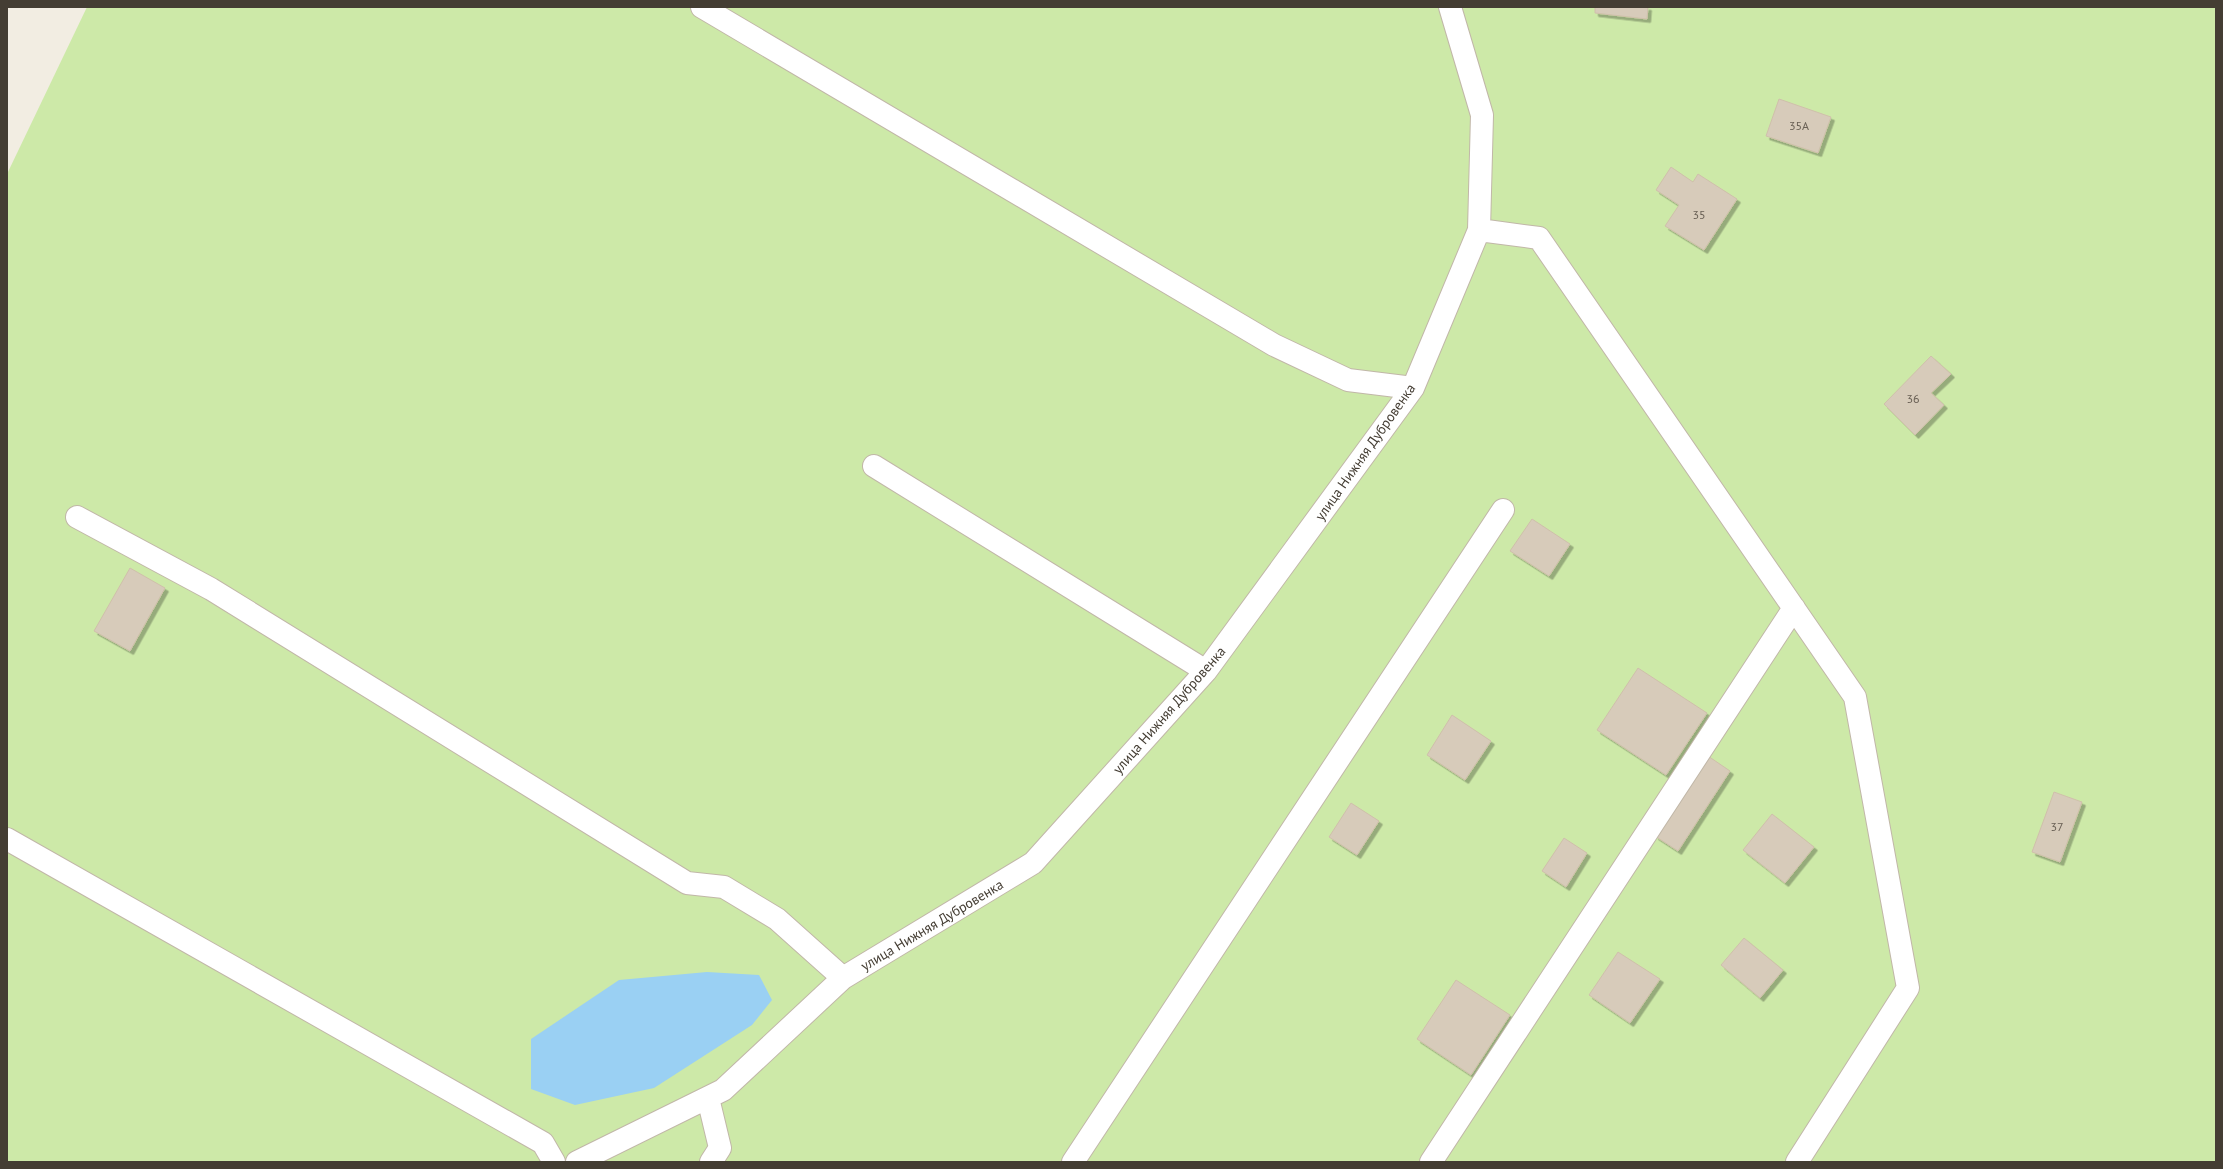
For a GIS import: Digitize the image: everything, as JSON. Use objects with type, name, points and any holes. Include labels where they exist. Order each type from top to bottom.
[{"type":"lane","points":[[702,7],[1274,345],[1348,380],[1413,388]]},
{"type":"lane","name":"улица Нижняя Дубровенка","points":[[576,1162],[723,1090],[843,978],[1034,863],[1206,671],[1413,388],[1479,230],[1482,115],[1450,7]]},
{"type":"lane","points":[[1479,230],[1539,238],[1855,697],[1908,988],[1797,1162]]},
{"type":"lane","points":[[874,466],[1206,671]]},
{"type":"lane","points":[[1073,1162],[1503,510]]},
{"type":"lane","points":[[77,517],[211,589],[687,883],[724,887],[777,919],[843,978]]},
{"type":"lane","points":[[1431,1162],[1794,608]]},
{"type":"lane","points":[[7,839],[544,1143],[554,1162]]},
{"type":"lane","points":[[708,1098],[720,1148],[711,1162]]},
{"type":"green space","points":[[87,7],[2216,7],[2216,1162],[7,1162],[7,174]]},
{"type":"water","points":[[707,972],[759,975],[772,1000],[752,1025],[654,1088],[575,1105],[531,1089],[531,1039],[619,980]]},
{"type":"building","points":[[1595,7],[1648,7],[1647,19],[1595,13]]},
{"type":"building","points":[[1779,99],[1831,117],[1818,153],[1766,136]]},
{"type":"building","points":[[1671,167],[1693,182],[1698,174],[1737,199],[1704,250],[1665,226],[1679,205],[1656,190]]},
{"type":"building","points":[[1931,356],[1951,374],[1931,393],[1944,405],[1915,435],[1884,404]]},
{"type":"building","points":[[1532,519],[1570,544],[1549,576],[1510,551]]},
{"type":"building","points":[[130,568],[165,588],[130,651],[94,631]]},
{"type":"building","points":[[1638,668],[1707,713],[1666,775],[1597,730]]},
{"type":"building","points":[[1452,715],[1491,741],[1465,780],[1427,755]]},
{"type":"building","points":[[1708,756],[1730,771],[1678,851],[1655,836]]},
{"type":"building","points":[[2054,792],[2082,802],[2060,862],[2032,852]]},
{"type":"building","points":[[1351,803],[1379,821],[1357,855],[1329,837]]},
{"type":"building","points":[[1772,814],[1814,847],[1785,883],[1743,850]]},
{"type":"building","points":[[1564,838],[1587,853],[1566,887],[1542,871]]},
{"type":"building","points":[[1744,938],[1783,970],[1760,998],[1721,965]]},
{"type":"building","points":[[1618,952],[1660,979],[1630,1023],[1589,995]]},
{"type":"building","points":[[1456,980],[1510,1015],[1471,1075],[1417,1039]]}]
